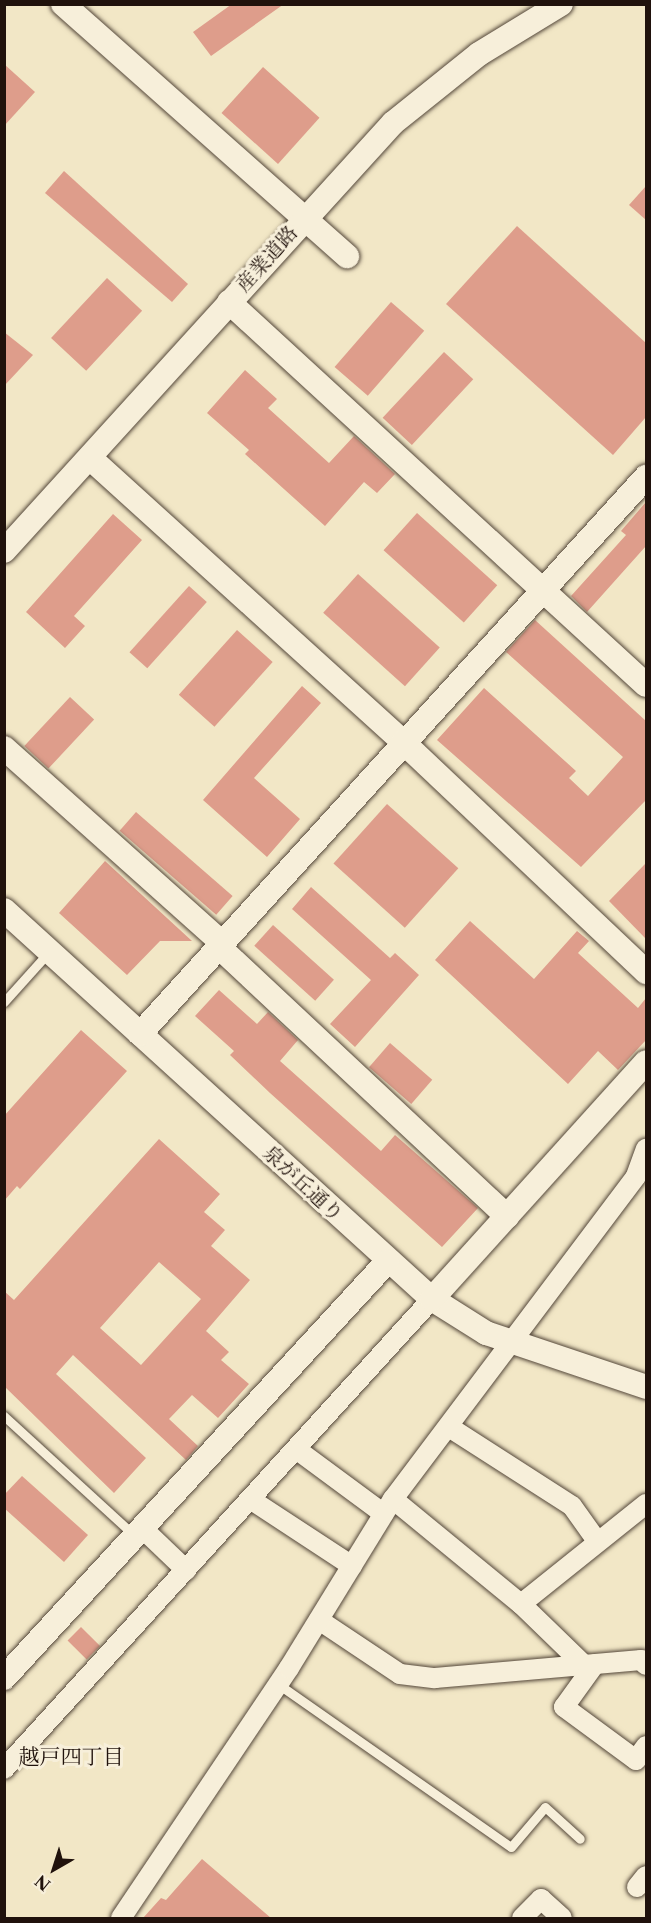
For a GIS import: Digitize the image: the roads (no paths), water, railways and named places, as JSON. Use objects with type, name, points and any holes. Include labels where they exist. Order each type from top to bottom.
[{"type":"street","points":[[63,4],[348,256]]},
{"type":"street","name":"産業道路","points":[[4,551],[367,148],[420,99],[488,48],[561,4]]},
{"type":"street","points":[[229,302],[646,685]]},
{"type":"street","points":[[90,458],[403,742],[646,972]]},
{"type":"street","points":[[140,1034],[646,477]]},
{"type":"street","points":[[4,748],[220,945],[507,1216]]},
{"type":"street","name":"泉が丘通り","points":[[4,910],[387,1262],[432,1299],[486,1333],[512,1344],[646,1387]]},
{"type":"street","points":[[8,1758],[186,1570],[646,1062]]},
{"type":"street","points":[[121,1918],[319,1620],[388,1506],[512,1344],[636,1176],[646,1149]]},
{"type":"street","points":[[4,1678],[387,1262]]},
{"type":"street","points":[[449,1426],[572,1506],[597,1541]]},
{"type":"street","points":[[296,1449],[388,1506],[521,1604],[590,1665]]},
{"type":"street","points":[[250,1499],[352,1566]]},
{"type":"street","points":[[521,1604],[646,1504]]},
{"type":"street","points":[[139,1532],[186,1570]]},
{"type":"street","points":[[319,1620],[400,1674],[435,1678],[641,1660],[646,1665]]},
{"type":"street","points":[[590,1665],[564,1707],[636,1760],[646,1746]]},
{"type":"street","points":[[522,1918],[541,1899],[562,1918]]},
{"type":"lane","points":[[4,1002],[50,951]]},
{"type":"lane","points":[[4,1416],[139,1532]]},
{"type":"lane","points":[[278,1683],[511,1847],[544,1807],[580,1839]]},
{"type":"district","name":"越戸四丁目","points":[[71,1757]]}]
